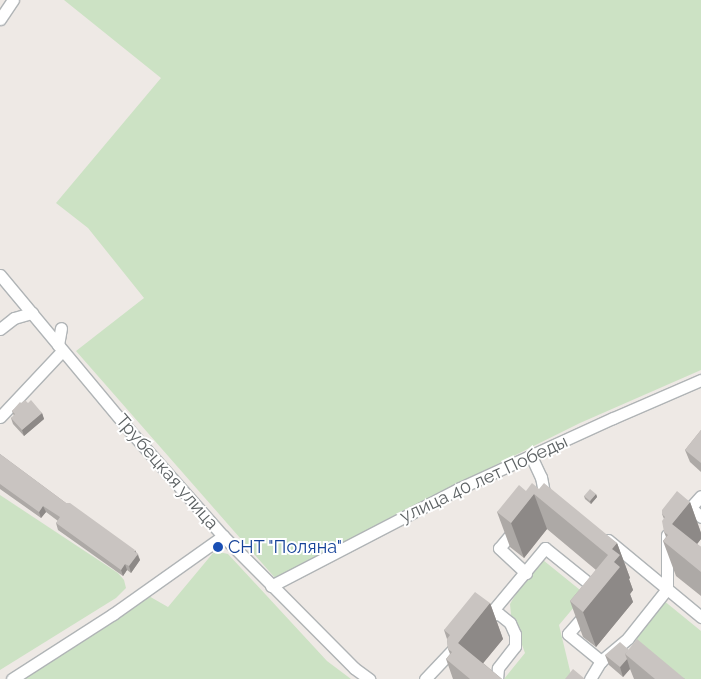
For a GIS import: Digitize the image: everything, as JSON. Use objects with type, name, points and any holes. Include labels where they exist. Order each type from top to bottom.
[{"type":"street","points":[[0,19],[13,0]]},
{"type":"street","name":"Трубецкая улица","points":[[0,275],[60,348],[223,536],[354,668],[369,679]]},
{"type":"street","points":[[0,329],[14,318],[32,313]]},
{"type":"street","points":[[0,418],[60,348],[61,328]]},
{"type":"street","name":"улица 40 лет Победы","points":[[271,586],[389,524],[531,456],[701,380]]},
{"type":"street","points":[[531,456],[542,477],[545,497]]},
{"type":"street","points":[[597,677],[601,661],[631,641],[667,590],[667,535],[701,496]]},
{"type":"street","points":[[545,497],[559,504]]},
{"type":"street","points":[[535,505],[545,497]]},
{"type":"street","points":[[690,507],[701,517]]},
{"type":"street","points":[[523,519],[499,548],[526,573]]},
{"type":"street","points":[[602,535],[701,617]]},
{"type":"street","points":[[12,679],[112,614],[223,536]]},
{"type":"street","points":[[425,679],[474,627],[490,614],[545,548],[601,594],[568,634],[601,661]]},
{"type":"street","points":[[490,614],[499,614],[510,622],[516,641],[512,652],[498,668],[496,679]]},
{"type":"green space","points":[[64,0],[701,0],[701,370],[580,423],[393,516],[276,579],[76,351],[144,298],[88,228],[56,203],[161,78]]},
{"type":"green space","points":[[0,495],[118,573],[124,580],[126,588],[116,598],[0,670]]},
{"type":"green space","points":[[213,553],[228,554],[327,661],[351,679],[21,679],[147,595],[168,607]]},
{"type":"green space","points":[[543,560],[585,594],[559,625],[572,679],[504,679],[525,653],[511,615],[510,604],[517,592]]},
{"type":"green space","points":[[663,600],[701,631],[701,679],[684,679],[633,637]]},
{"type":"building","points":[[25,400],[28,403],[31,400],[42,413],[22,430],[11,418],[15,414],[12,411],[20,402]]},
{"type":"building","points":[[701,430],[701,463],[685,450]]},
{"type":"building","points":[[0,454],[66,503],[70,503],[135,550],[138,554],[129,566],[125,564],[121,570],[56,523],[60,517],[43,506],[39,512],[0,484]]},
{"type":"building","points":[[532,483],[539,489],[544,483],[617,543],[612,549],[620,555],[614,562],[620,567],[583,612],[570,601],[608,555],[534,494],[511,523],[497,512],[519,485],[526,491]]},
{"type":"building","points":[[590,489],[596,494],[590,501],[584,496]]},
{"type":"building","points":[[677,491],[690,502],[672,524],[701,547],[701,572],[663,541],[668,535],[664,532],[662,521],[665,517],[662,514],[662,510]]},
{"type":"building","points":[[475,592],[490,603],[458,643],[502,679],[470,679],[446,659],[452,652],[448,649],[447,639],[450,635],[444,630]]},
{"type":"building","points":[[637,639],[685,679],[655,679],[625,654]]},
{"type":"building","points":[[620,642],[629,650],[625,654],[627,659],[620,667],[605,655]]},
{"type":"building","points":[[573,669],[585,679],[565,679]]},
{"type":"place","name":"СНТ \"Поляна\"","points":[[218,547]]}]
